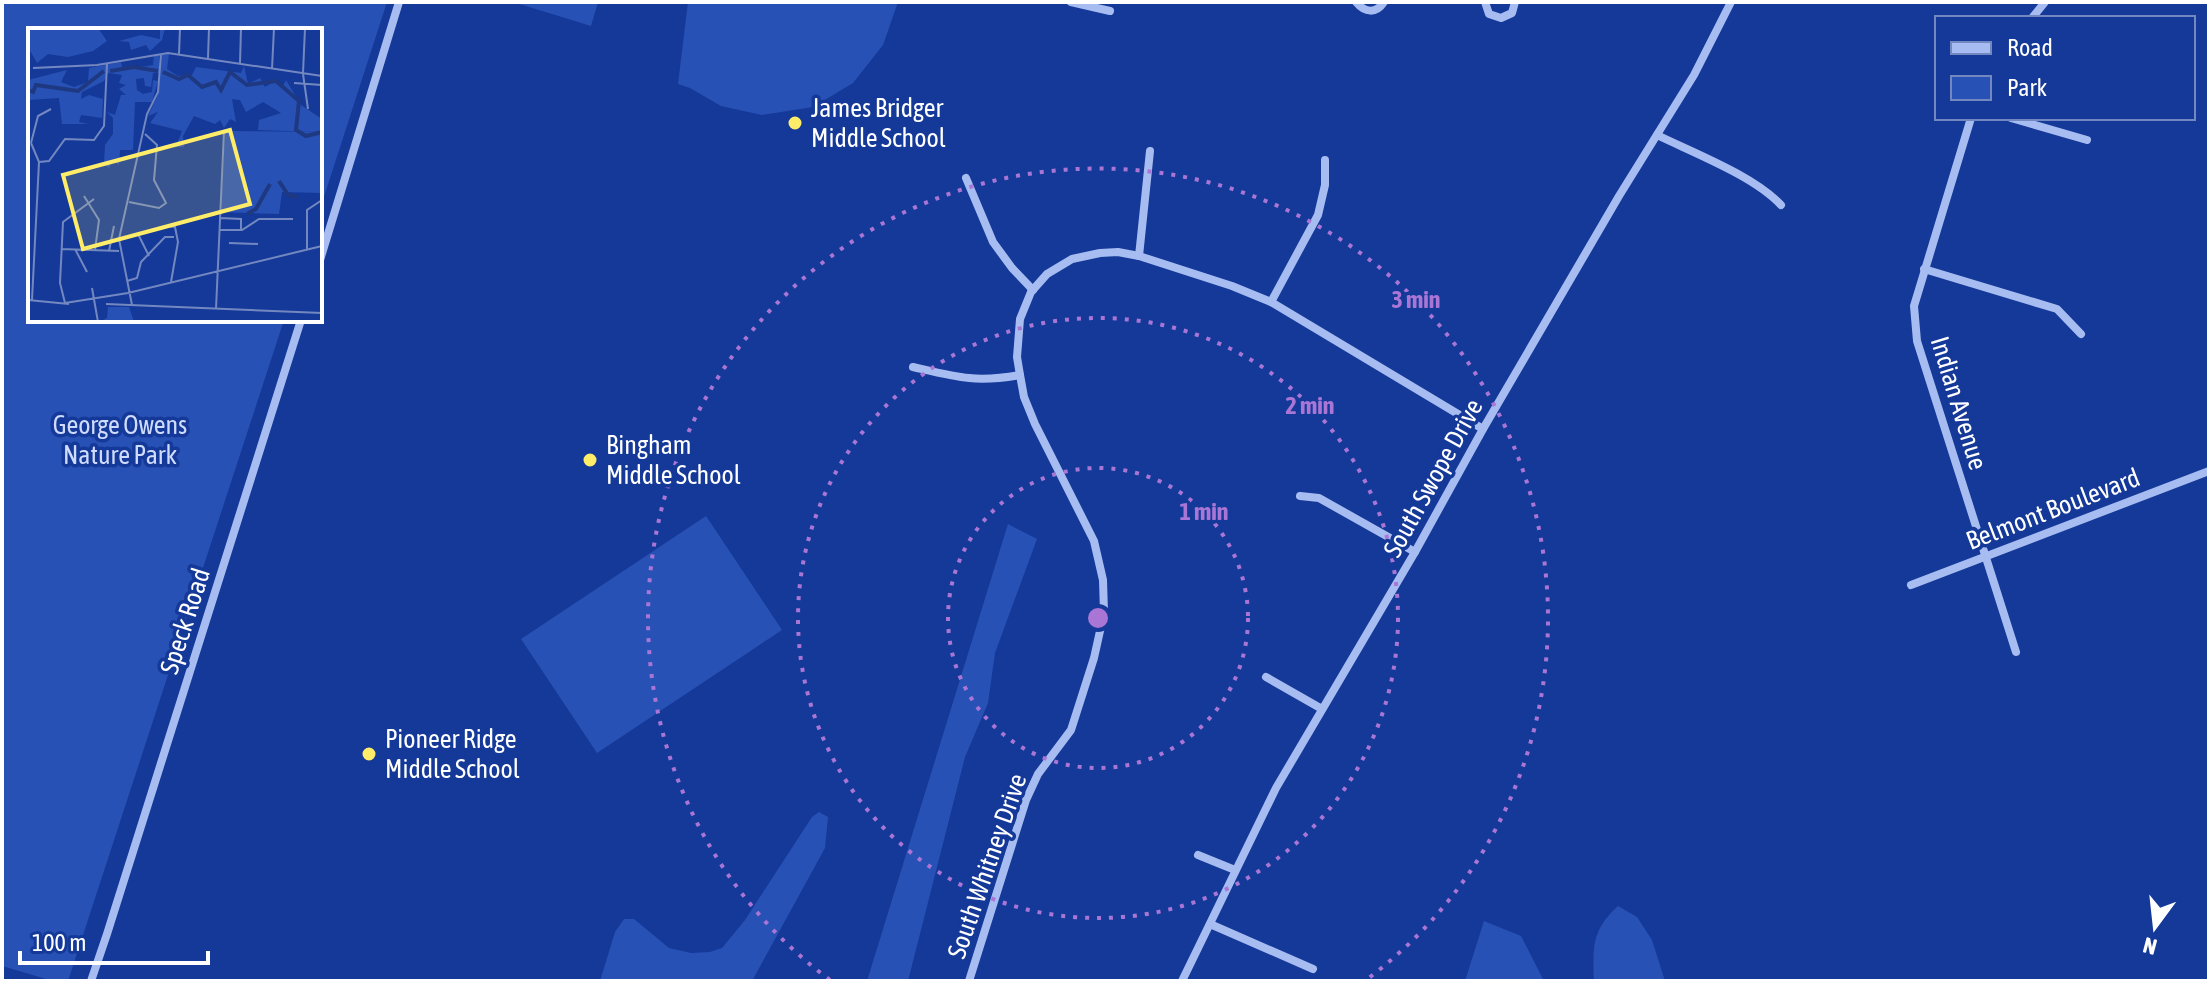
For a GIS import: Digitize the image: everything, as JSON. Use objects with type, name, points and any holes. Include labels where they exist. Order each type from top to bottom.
[{"type":"street","points":[[322,253],[399,2]]},
{"type":"street","points":[[1071,2],[1110,11]]},
{"type":"street","points":[[1356,2],[1368,11],[1377,10],[1384,2]]},
{"type":"street","points":[[1485,2],[1489,14],[1501,18],[1512,13],[1515,2]]},
{"type":"street","name":"South Swope Drive","points":[[1182,981],[1276,788],[1415,552],[1483,429],[1694,75],[1731,2]]},
{"type":"street","name":"Indian Avenue","points":[[1970,120],[1914,306],[1917,341],[2016,652]]},
{"type":"street","points":[[2018,120],[2087,140]]},
{"type":"street","points":[[1657,135],[1748,179],[1781,205]]},
{"type":"street","points":[[1139,256],[1150,151]]},
{"type":"street","points":[[1271,302],[1318,215],[1325,185],[1325,160]]},
{"type":"street","points":[[966,178],[993,242],[1033,290]]},
{"type":"street","name":"South Whitney Drive","points":[[969,981],[1026,800],[1038,774],[1071,730],[1094,658],[1104,613],[1103,580],[1094,541],[1035,424],[1024,397],[1020,375],[1017,357],[1020,319],[1033,290],[1047,274],[1072,259],[1118,252],[1232,286],[1271,302],[1483,429]]},
{"type":"street","points":[[1924,269],[2057,309],[2081,334]]},
{"type":"street","name":"Speck Road","points":[[91,981],[300,322]]},
{"type":"street","points":[[913,367],[974,380],[1020,375]]},
{"type":"street","name":"Belmont Boulevard","points":[[1911,585],[2209,471]]},
{"type":"street","points":[[1300,496],[1319,498],[1415,552]]},
{"type":"street","points":[[1266,677],[1322,709]]},
{"type":"street","points":[[1198,855],[1235,870]]},
{"type":"street","points":[[1210,924],[1313,969]]},
{"type":"green space","name":"George Owens Nature Park","points":[[2,2],[387,2],[322,203],[322,28],[28,28],[28,322],[283,322],[68,981],[53,981],[2,966]]},
{"type":"green space","points":[[513,2],[598,2],[591,26]]},
{"type":"green space","points":[[688,2],[898,2],[883,45],[853,83],[813,107],[762,115],[721,106],[678,84]]},
{"type":"green space","points":[[706,516],[782,630],[597,753],[521,639]]},
{"type":"green space","points":[[1008,524],[1037,539],[995,653],[988,703],[965,757],[908,981],[867,981]]},
{"type":"green space","points":[[819,812],[828,817],[825,848],[752,981],[600,981],[615,932],[624,919],[634,919],[669,948],[691,953],[722,948],[745,920],[812,817]]},
{"type":"green space","points":[[1618,906],[1637,917],[1652,940],[1665,981],[1594,981],[1598,932]]},
{"type":"green space","points":[[1484,921],[1521,936],[1544,981],[1465,981]]},
{"type":"place","name":"James Bridger Middle School","points":[[795,123]]},
{"type":"place","name":"Bingham Middle School","points":[[590,460]]},
{"type":"place","name":"Pioneer Ridge Middle School","points":[[369,754]]}]
